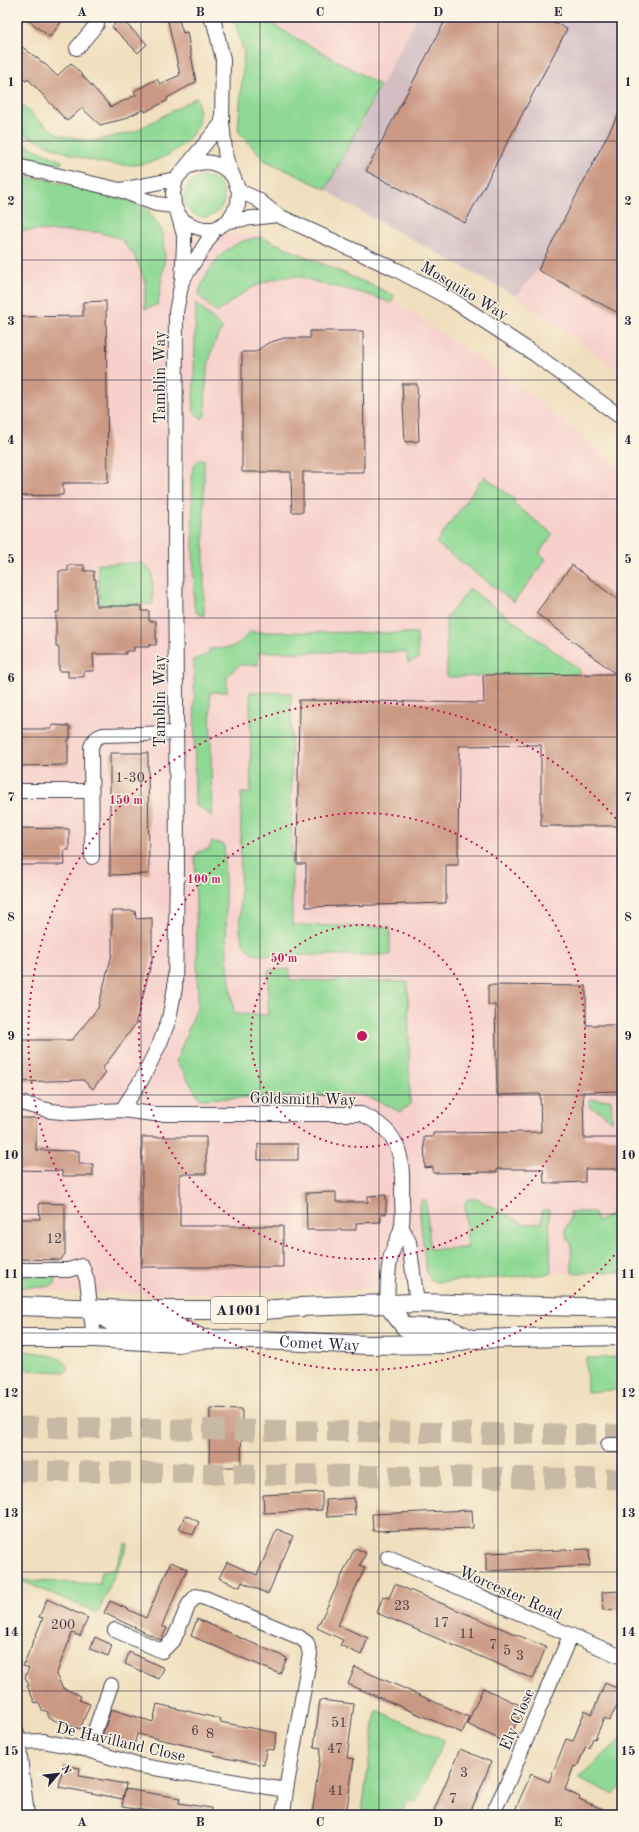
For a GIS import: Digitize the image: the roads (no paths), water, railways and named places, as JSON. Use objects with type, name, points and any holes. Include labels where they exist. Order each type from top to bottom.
[{"type":"main road","name":"Comet Way","points":[[17,1306],[264,1310],[299,1307],[417,1303],[622,1308]]},
{"type":"main road","points":[[378,1345],[405,1327],[417,1303]]},
{"type":"main road","points":[[387,1304],[405,1327]]},
{"type":"main road","name":"A1001","points":[[90,1308],[113,1323],[178,1327],[203,1339]]},
{"type":"main road","name":"A1001","points":[[405,1327],[448,1329],[471,1339]]},
{"type":"main road","name":"Comet Way","points":[[17,1338],[94,1338],[178,1343],[203,1339],[378,1345],[448,1344],[471,1339],[622,1336]]},
{"type":"street","points":[[209,17],[214,22],[224,59],[222,123],[226,159],[237,184],[238,205],[228,221]]},
{"type":"street","points":[[77,48],[95,19]]},
{"type":"street","points":[[222,123],[210,141],[181,174],[173,193],[176,210],[184,221],[193,226],[215,229],[228,221],[277,215]]},
{"type":"street","points":[[120,190],[181,174],[197,163],[211,162],[223,167],[237,184]]},
{"type":"street","points":[[17,166],[120,190],[176,210]]},
{"type":"street","name":"Mosquito Way","points":[[237,184],[277,215],[390,267],[451,299],[536,355],[622,418]]},
{"type":"street","name":"Tamblin Way","points":[[122,1110],[142,1078],[160,1044],[169,1019],[175,987],[177,868],[176,312],[182,281],[184,235],[176,210]]},
{"type":"street","name":"Tamblin Way","points":[[182,281],[215,229]]},
{"type":"street","points":[[92,857],[90,791],[91,747],[97,737],[109,734],[176,733]]},
{"type":"street","points":[[17,791],[90,791]]},
{"type":"street","name":"Goldsmith Way","points":[[17,1102],[72,1113],[122,1110],[160,1114],[361,1114],[372,1119],[385,1127],[396,1141],[401,1156],[403,1172],[402,1228],[390,1259],[387,1304]]},
{"type":"street","name":"Goldsmith Way","points":[[402,1228],[409,1242],[417,1303]]},
{"type":"street","points":[[17,1270],[68,1270],[82,1266],[87,1280],[94,1338]]},
{"type":"street","name":"Worcester Road","points":[[388,1557],[622,1657]]},
{"type":"street","points":[[115,1630],[162,1651],[174,1639],[189,1604],[196,1596],[205,1598],[286,1632],[307,1643],[310,1654],[283,1815]]},
{"type":"street","name":"Ely Close","points":[[492,1815],[507,1784],[570,1636]]},
{"type":"street","points":[[88,1750],[111,1685]]},
{"type":"street","points":[[18,1737],[27,1815]]},
{"type":"street","name":"De Havilland Close","points":[[18,1737],[88,1750],[136,1765],[286,1790]]},
{"type":"tunnel","points":[[17,1427],[622,1435]]},
{"type":"tunnel","points":[[17,1471],[622,1479]]}]
